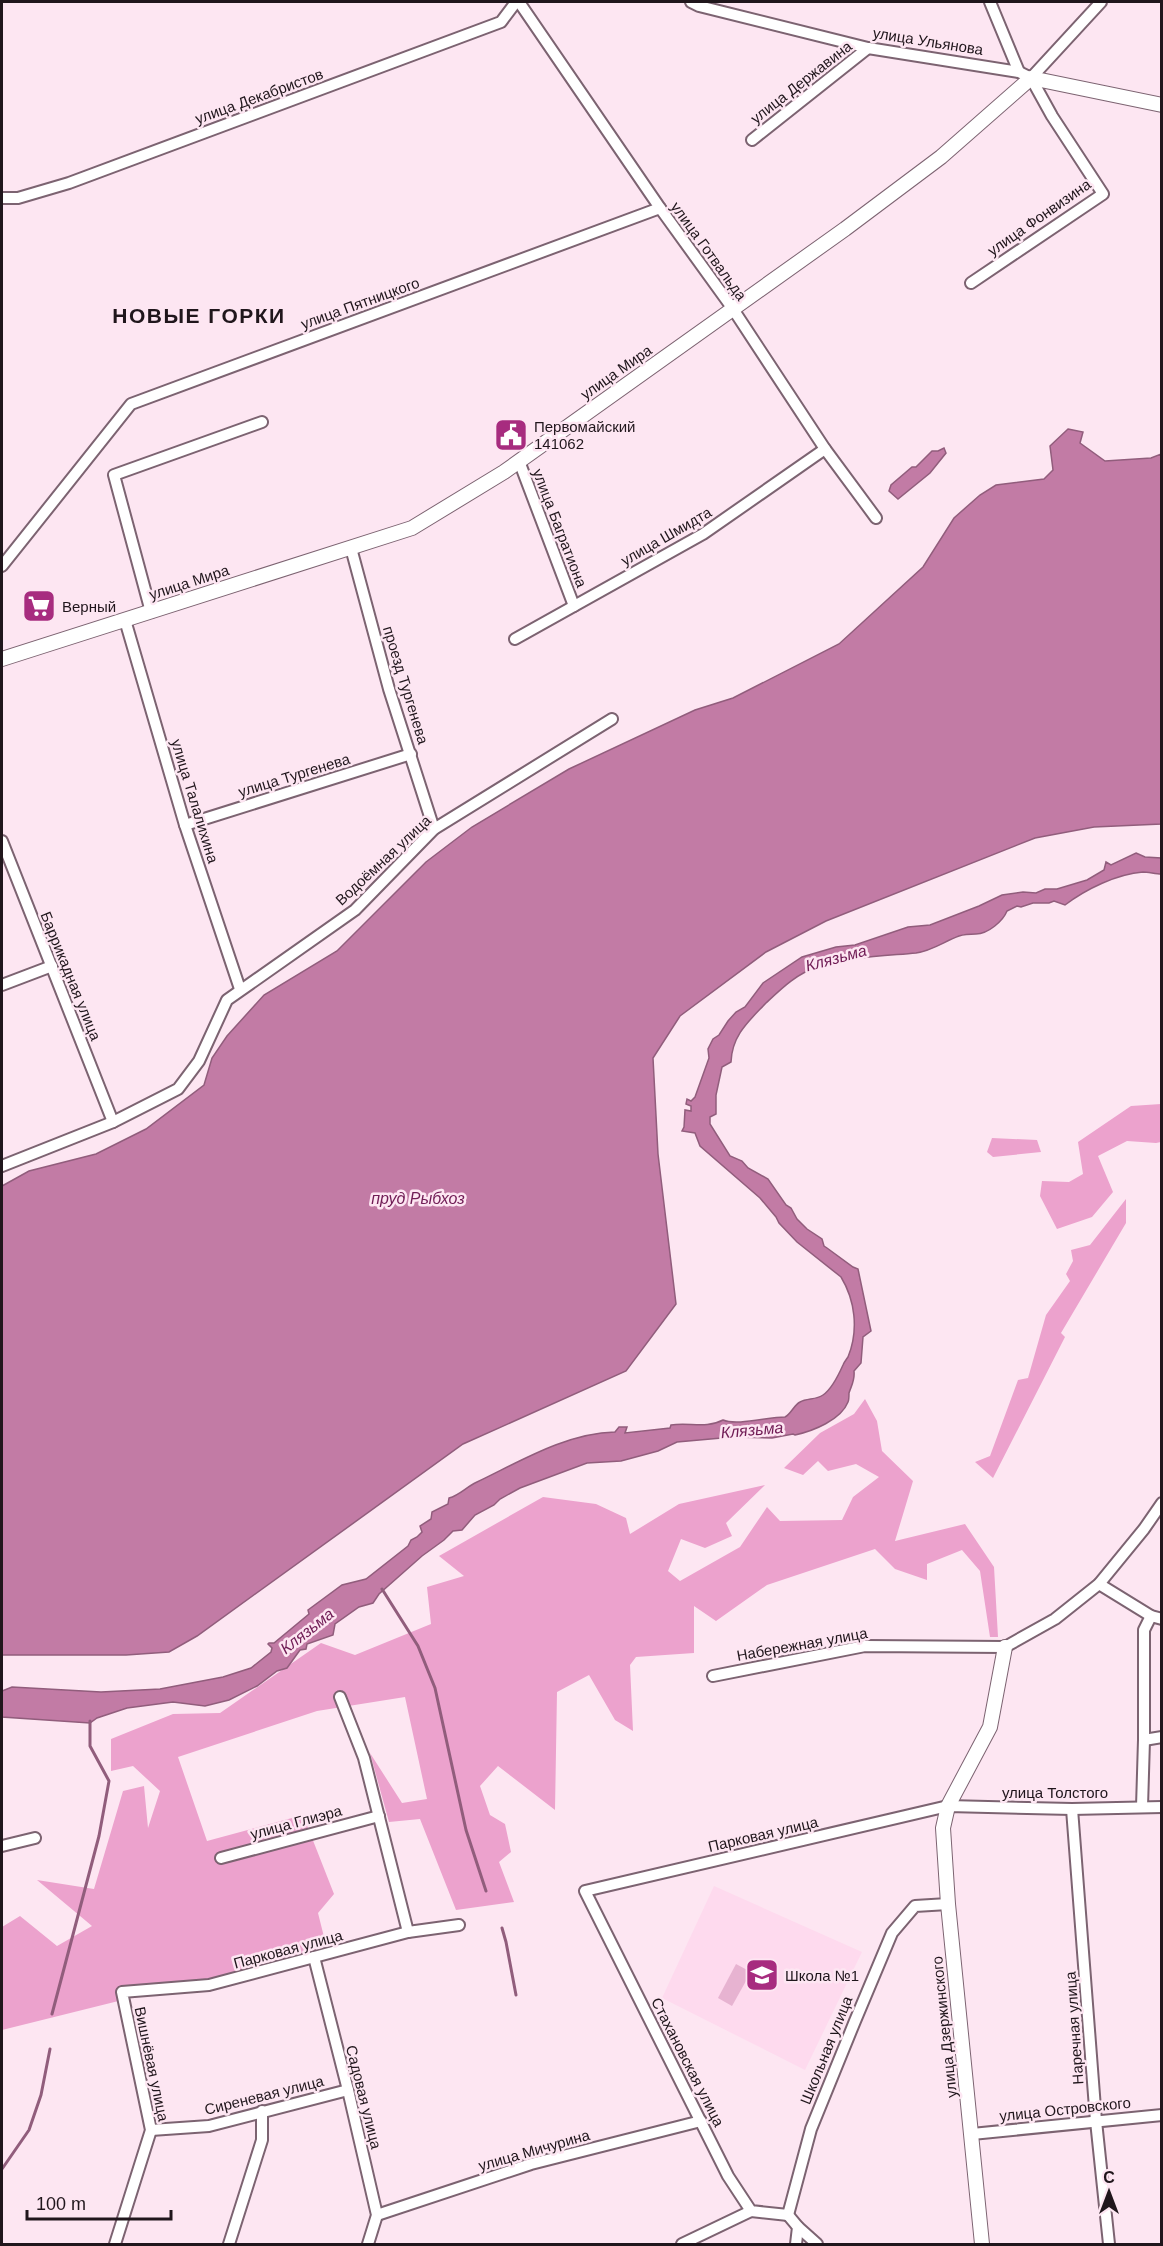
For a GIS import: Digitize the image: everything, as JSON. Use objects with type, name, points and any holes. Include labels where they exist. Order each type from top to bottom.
[{"type":"street","name":"улица Декабристов","points":[[2,198],[18,198],[69,183],[501,22],[518,2]]},
{"type":"street","name":"улица Готвальда","points":[[518,2],[660,208],[733,309],[825,449],[876,518]]},
{"type":"street","points":[[990,2],[1006,46],[1025,75],[1101,2]]},
{"type":"street","name":"улица Ульянова","points":[[696,3],[868,48],[1025,75],[1161,105]]},
{"type":"street","name":"улица Державина","points":[[752,140],[868,48]]},
{"type":"street","name":"улица Фонвизина","points":[[971,283],[1103,194],[1025,75]]},
{"type":"street","name":"улица Мира","points":[[2,659],[412,528],[519,461],[941,157],[1025,75]]},
{"type":"street","name":"улица Пятницкого","points":[[2,566],[131,404],[660,208]]},
{"type":"street","points":[[151,612],[114,475],[262,422]]},
{"type":"street","name":"улица Шмидта","points":[[515,639],[703,534],[825,449]]},
{"type":"street","name":"улица Багратиона","points":[[519,461],[574,606]]},
{"type":"street","name":"проезд Тургенева","points":[[351,548],[389,689],[434,829]]},
{"type":"street","name":"улица Талалихина","points":[[125,620],[185,825],[240,989]]},
{"type":"street","name":"Водоёмная улица","points":[[2,1166],[113,1122],[178,1089],[199,1061],[227,1000],[355,910],[434,829],[612,719]]},
{"type":"street","name":"улица Тургенева","points":[[185,825],[411,754]]},
{"type":"street","name":"Баррикадная улица","points":[[2,841],[113,1122]]},
{"type":"street","points":[[2,985],[52,966]]},
{"type":"street","points":[[948,1806],[990,1727],[1005,1647],[1054,1619],[1099,1584],[1144,1529],[1161,1503]]},
{"type":"street","points":[[1099,1584],[1156,1618],[1144,1630],[1142,1807]]},
{"type":"street","name":"Набережная улица","points":[[713,1676],[865,1646],[1005,1647]]},
{"type":"street","points":[[340,1697],[364,1758],[408,1932]]},
{"type":"street","points":[[1144,1740],[1161,1737]]},
{"type":"street","name":"улица Толстого","points":[[948,1806],[1072,1809],[1161,1807]]},
{"type":"street","name":"Парковая улица","points":[[585,1891],[948,1806]]},
{"type":"street","name":"улица Дзержинского","points":[[948,1806],[943,1828],[948,1904],[982,2244]]},
{"type":"street","name":"Наречная улица","points":[[1072,1809],[1096,2121],[1109,2244]]},
{"type":"street","name":"улица Глиэра","points":[[221,1857],[380,1816]]},
{"type":"street","points":[[2,1846],[35,1838]]},
{"type":"street","name":"Стахановская улица","points":[[585,1891],[728,2176],[751,2211]]},
{"type":"street","name":"Школьная улица","points":[[788,2215],[811,2129],[892,1933],[915,1906],[948,1904]]},
{"type":"street","name":"Парковая улица","points":[[122,1992],[209,1985],[408,1932],[459,1925]]},
{"type":"street","name":"Садовая улица","points":[[314,1957],[377,2215]]},
{"type":"street","name":"Вишнёвая улица","points":[[115,2244],[151,2130],[122,1992]]},
{"type":"street","name":"Сиреневая улица","points":[[151,2130],[209,2126],[348,2090]]},
{"type":"street","points":[[229,2244],[262,2140],[262,2111]]},
{"type":"street","name":"улица Островского","points":[[972,2134],[1161,2115]]},
{"type":"street","name":"улица Мичурина","points":[[377,2215],[531,2164],[701,2121]]},
{"type":"street","points":[[682,2244],[751,2211],[788,2215],[818,2244]]},
{"type":"street","points":[[368,2244],[377,2215]]},
{"type":"street","points":[[796,2244],[798,2227]]},
{"type":"shaded area","points":[[1161,1104],[1161,1142],[1127,1141],[1098,1156],[1113,1192],[1092,1217],[1057,1229],[1040,1196],[1042,1181],[1069,1182],[1083,1174],[1078,1142],[1131,1106]]},
{"type":"shaded area","points":[[992,1138],[1037,1140],[1041,1152],[993,1157],[987,1152]]},
{"type":"shaded area","points":[[1126,1199],[1126,1223],[1061,1333],[1065,1337],[993,1478],[975,1462],[990,1456],[1018,1380],[1028,1378],[1046,1315],[1070,1281],[1066,1274],[1073,1261],[1071,1250],[1090,1245]]},
{"type":"shaded area","points":[[865,1399],[877,1421],[882,1451],[913,1481],[895,1541],[965,1524],[994,1567],[998,1637],[990,1637],[980,1571],[962,1550],[927,1564],[927,1580],[895,1569],[875,1549],[767,1585],[716,1621],[694,1606],[694,1653],[636,1657],[630,1665],[633,1731],[615,1720],[589,1675],[557,1692],[555,1810],[498,1766],[480,1786],[490,1815],[505,1824],[511,1852],[499,1862],[514,1902],[456,1910],[420,1819],[389,1822],[370,1753],[402,1803],[427,1799],[405,1697],[317,1711],[178,1757],[207,1841],[303,1815],[334,1894],[318,1913],[327,1949],[2,2030],[2,1927],[20,1916],[57,1946],[92,1926],[37,1880],[94,1889],[123,1791],[144,1786],[148,1828],[160,1791],[133,1766],[111,1771],[111,1739],[173,1714],[220,1713],[321,1643],[355,1655],[431,1624],[427,1587],[464,1576],[439,1556],[543,1497],[596,1504],[626,1518],[630,1534],[679,1504],[765,1485],[726,1523],[732,1536],[705,1548],[681,1539],[668,1571],[680,1581],[740,1547],[767,1507],[780,1521],[842,1520],[853,1497],[879,1477],[856,1464],[828,1471],[818,1461],[803,1475],[784,1468],[820,1433],[854,1414]]},
{"type":"shaded area","name":"Школа №1","points":[[714,1886],[862,1952],[805,2070],[662,1998]]},
{"type":"shaded area","points":[[736,1964],[751,1972],[732,2006],[718,1998]]},
{"type":"water","name":"пруд Рыбхоз","points":[[1068,429],[1083,432],[1080,443],[1105,461],[1151,458],[1161,454],[1161,824],[1094,827],[1035,838],[826,921],[766,952],[680,1016],[653,1058],[658,1154],[676,1304],[626,1371],[463,1444],[197,1636],[169,1652],[126,1655],[2,1655],[2,1186],[29,1171],[96,1154],[146,1129],[204,1085],[212,1058],[227,1036],[264,995],[337,951],[426,862],[472,827],[569,769],[695,710],[733,698],[839,644],[923,567],[954,518],[980,495],[996,485],[1044,479],[1053,470],[1050,446]]},
{"type":"water","points":[[944,448],[946,453],[930,473],[898,499],[889,491],[891,485],[912,467],[916,467],[932,451]]},
{"type":"water","name":"Клязьма","points":[[1136,853],[1145,857],[1161,858],[1161,874],[1133,873],[1112,879],[1082,893],[1065,905],[1054,901],[1017,906],[1007,911],[999,923],[985,932],[959,936],[922,952],[854,959],[817,967],[783,987],[738,1036],[731,1062],[722,1067],[716,1095],[716,1114],[710,1117],[710,1124],[730,1156],[742,1161],[748,1168],[768,1179],[797,1219],[822,1239],[824,1246],[858,1269],[871,1331],[863,1337],[861,1363],[854,1371],[848,1402],[833,1419],[818,1428],[795,1435],[677,1442],[658,1451],[621,1461],[587,1463],[520,1488],[475,1515],[462,1530],[453,1531],[379,1594],[373,1603],[359,1607],[335,1624],[333,1635],[307,1644],[306,1649],[300,1650],[287,1668],[277,1671],[257,1686],[229,1700],[205,1706],[173,1702],[127,1708],[97,1718],[90,1723],[2,1717],[2,1691],[12,1687],[101,1692],[160,1689],[223,1677],[251,1668],[271,1652],[272,1648],[268,1644],[274,1643],[309,1614],[308,1610],[342,1585],[366,1579],[408,1546],[411,1540],[422,1532],[420,1526],[431,1519],[432,1512],[448,1504],[449,1498],[543,1450],[579,1437],[615,1432],[619,1427],[627,1427],[625,1433],[670,1428],[671,1425],[678,1424],[704,1425],[723,1420],[744,1422],[785,1417],[800,1402],[823,1395],[835,1381],[848,1357],[854,1336],[854,1315],[846,1286],[841,1277],[797,1242],[760,1198],[700,1146],[695,1133],[682,1131],[685,1110],[691,1111],[691,1106],[686,1104],[687,1099],[691,1101],[695,1097],[709,1058],[708,1049],[713,1039],[719,1035],[736,1012],[745,1007],[763,983],[802,957],[836,947],[855,945],[908,927],[930,925],[1002,895],[1036,893],[1087,880],[1104,870],[1106,862],[1111,865]]},
{"type":"waterway","points":[[382,1589],[418,1646],[435,1688],[466,1830],[486,1891]]},
{"type":"waterway","points":[[52,2014],[99,1836],[109,1781],[90,1746],[90,1721]]},
{"type":"waterway","points":[[502,1928],[516,1995]]},
{"type":"waterway","points":[[2,2169],[29,2130],[41,2095],[50,2049]]},
{"type":"place","name":"Первомайский 141062","points":[[511,435]]},
{"type":"place","name":"Верный","points":[[39,606]]},
{"type":"place","name":"Школа №1","points":[[762,1975]]},
{"type":"district","name":"НОВЫЕ ГОРКИ","points":[[199,315]]}]
